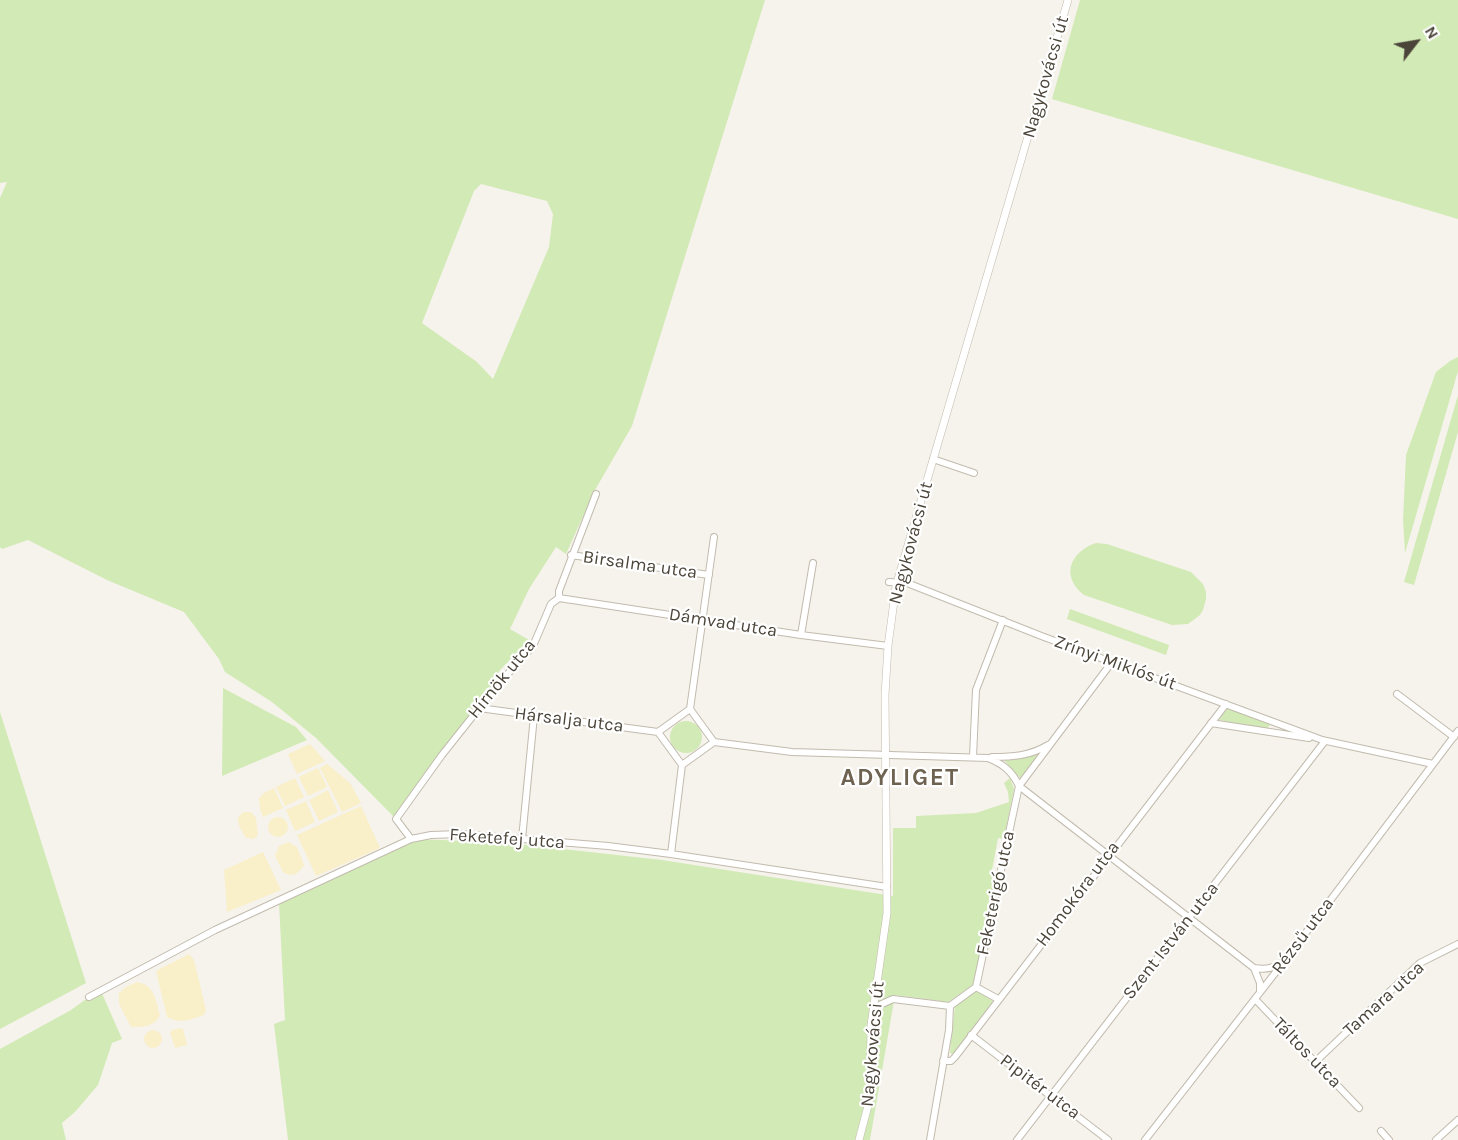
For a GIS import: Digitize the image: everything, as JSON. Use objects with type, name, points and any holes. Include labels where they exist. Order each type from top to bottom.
[{"type":"street","name":"Nagykovácsi út","points":[[859,1140],[870,1098],[870,1036],[886,921],[889,756],[885,696],[893,582],[933,459],[1068,0]]},
{"type":"street","points":[[933,459],[974,473]]},
{"type":"street","name":"Hírnök utca","points":[[411,839],[396,819],[479,708],[533,646],[551,604],[559,598],[559,591],[596,494]]},
{"type":"street","points":[[714,537],[690,709],[714,742]]},
{"type":"street","name":"Birsalma utca","points":[[572,555],[709,575]]},
{"type":"street","points":[[801,635],[813,563]]},
{"type":"street","name":"Zrínyi Miklós út","points":[[893,582],[907,583],[1325,741]]},
{"type":"street","name":"Dámvad utca","points":[[559,598],[888,646]]},
{"type":"street","points":[[973,757],[976,690],[1003,620]]},
{"type":"street","name":"Feketerigó utca","points":[[976,987],[1019,786],[1112,662]]},
{"type":"street","points":[[1397,694],[1456,734]]},
{"type":"street","name":"Homokóra utca","points":[[944,1061],[951,1061],[1226,704]]},
{"type":"street","name":"Hársalja utca","points":[[479,708],[658,732]]},
{"type":"street","points":[[670,854],[682,765],[658,732],[690,709]]},
{"type":"street","points":[[522,839],[534,716]]},
{"type":"street","name":"Zrínyi Miklós út","points":[[1212,723],[1325,741],[1434,764]]},
{"type":"street","name":"Rézsű utca","points":[[1145,1140],[1286,959],[1456,734]]},
{"type":"street","name":"Szent István utca","points":[[1017,1140],[1325,741]]},
{"type":"street","points":[[682,765],[714,742],[792,752],[988,758],[1025,755],[1039,751],[1052,742]]},
{"type":"street","points":[[988,758],[1002,764],[1010,771],[1019,786],[1254,968],[1260,983],[1260,992]]},
{"type":"street","name":"Feketefej utca","points":[[88,997],[215,930],[411,839],[450,834],[608,846],[887,887]]},
{"type":"street","name":"Tamara utca","points":[[1315,1062],[1420,963],[1458,944]]},
{"type":"street","points":[[1254,968],[1270,969],[1277,967],[1286,959]]},
{"type":"street","points":[[873,1008],[893,999],[950,1006],[976,987],[998,999]]},
{"type":"street","name":"Táltos utca","points":[[1255,999],[1359,1108]]},
{"type":"street","points":[[930,1140],[944,1061],[950,1006]]},
{"type":"street","name":"Pipitér utca","points":[[971,1035],[1108,1140]]},
{"type":"street","points":[[1437,1140],[1458,1120]]},
{"type":"street","points":[[1381,1131],[1389,1140]]},
{"type":"green space","points":[[0,0],[765,0],[632,426],[595,490],[566,554],[556,547],[529,589],[510,629],[529,640],[500,670],[479,708],[396,819],[316,738],[272,702],[225,672],[219,659],[184,612],[107,580],[28,540],[2,549],[0,547],[0,198],[7,182],[0,183]],"holes":[[[481,184],[547,201],[553,214],[549,247],[493,379],[477,362],[422,323],[474,191]]]},
{"type":"green space","points":[[1080,0],[1458,0],[1458,219],[1052,99]]},
{"type":"green space","points":[[1458,357],[1458,371],[1405,553],[1403,520],[1406,455],[1436,372]]},
{"type":"green space","points":[[1458,395],[1458,432],[1414,585],[1404,582]]},
{"type":"green space","points":[[1096,543],[1107,544],[1191,572],[1203,584],[1206,592],[1200,615],[1188,624],[1172,625],[1084,595],[1072,580],[1071,565],[1080,552]]},
{"type":"green space","points":[[1070,609],[1169,645],[1166,655],[1067,619]]},
{"type":"green space","points":[[223,688],[296,727],[307,740],[222,776]]},
{"type":"green space","points":[[1228,707],[1271,723],[1267,729],[1219,720]]},
{"type":"green space","points":[[0,712],[86,983],[0,1029]]},
{"type":"green space","points":[[686,721],[697,726],[702,737],[697,748],[686,753],[675,748],[670,737],[675,726]]},
{"type":"green space","points":[[1036,754],[1037,757],[1021,779],[1004,760]]},
{"type":"green space","points":[[1010,778],[1014,789],[1004,839],[998,838],[991,876],[997,877],[974,984],[948,1002],[895,995],[870,1140],[288,1140],[274,1024],[285,1020],[279,903],[411,839],[500,842],[662,860],[893,896],[893,828],[916,828],[916,816],[976,813],[1009,802],[1004,783]]},
{"type":"green space","points":[[101,991],[122,1039],[112,1043],[98,1085],[75,1112],[62,1123],[66,1140],[0,1140],[0,1049]]},
{"type":"green space","points":[[976,991],[993,1001],[951,1054],[955,1006]]},
{"type":"sand","points":[[310,744],[325,761],[297,774],[288,754]]},
{"type":"sand","points":[[327,764],[350,783],[361,803],[342,812],[320,768]]},
{"type":"sand","points":[[318,768],[327,787],[308,796],[299,777]]},
{"type":"sand","points":[[295,778],[304,797],[285,806],[276,787]]},
{"type":"sand","points":[[274,788],[283,808],[263,817],[259,798]]},
{"type":"sand","points":[[328,790],[338,812],[319,821],[309,800]]},
{"type":"sand","points":[[306,801],[315,822],[295,831],[286,810]]},
{"type":"sand","points":[[361,806],[380,848],[316,876],[297,835]]},
{"type":"sand","points":[[243,812],[251,812],[256,818],[258,835],[254,839],[246,838],[239,826],[238,818]]},
{"type":"sand","points":[[278,817],[285,820],[288,827],[285,834],[278,837],[271,834],[268,827],[271,820]]},
{"type":"sand","points":[[288,842],[297,847],[304,865],[298,873],[292,875],[283,872],[275,856],[279,846]]},
{"type":"sand","points":[[263,852],[281,890],[227,912],[224,870]]},
{"type":"sand","points":[[189,954],[194,960],[206,1010],[204,1015],[176,1021],[167,1017],[156,971]]},
{"type":"sand","points":[[137,982],[151,990],[160,1015],[152,1024],[131,1027],[119,1004],[119,993]]},
{"type":"sand","points":[[181,1028],[187,1045],[175,1048],[170,1032]]},
{"type":"sand","points":[[153,1030],[159,1033],[162,1039],[159,1045],[153,1048],[147,1045],[144,1039],[147,1033]]},
{"type":"district","name":"ADYLIGET","points":[[900,778]]}]
